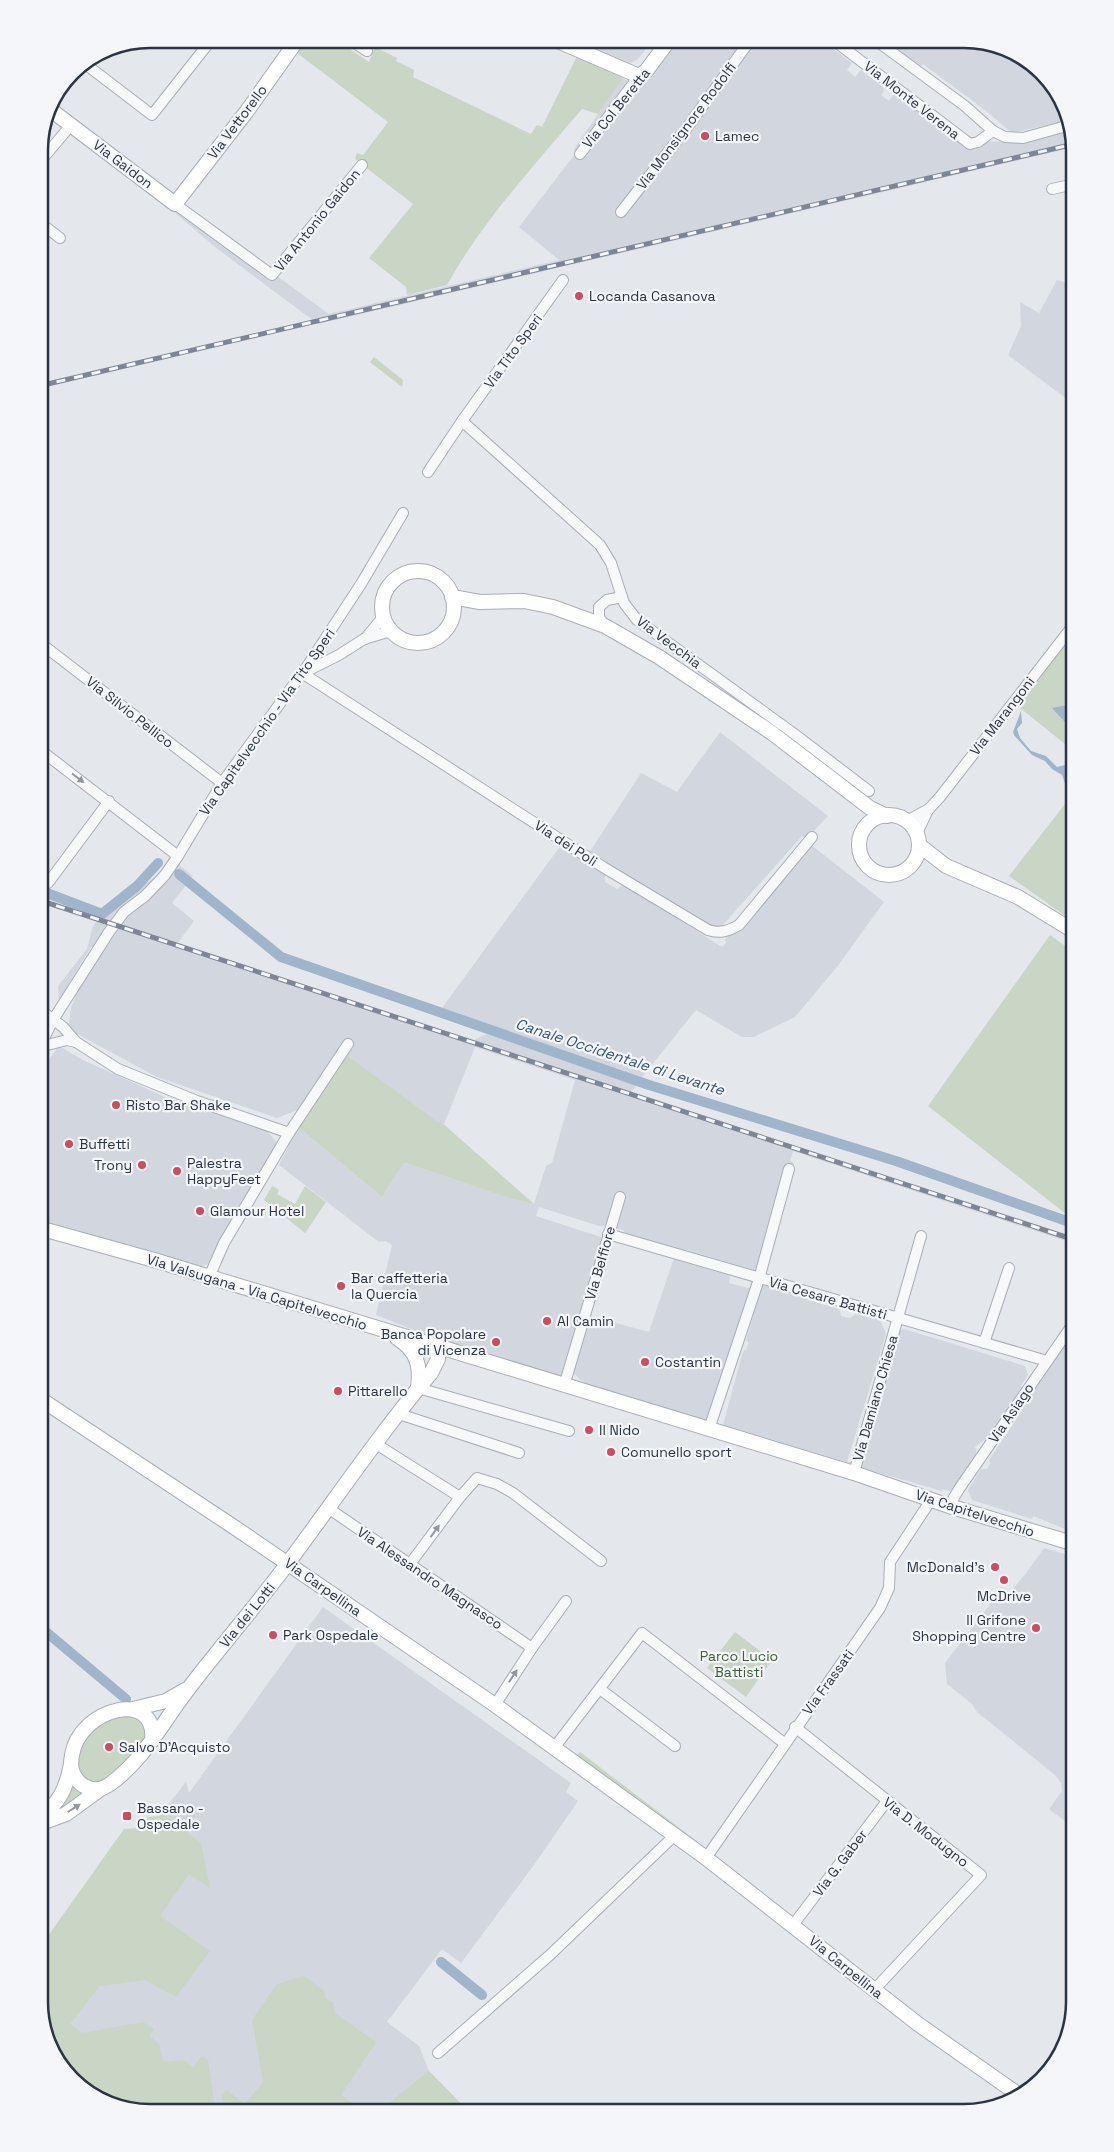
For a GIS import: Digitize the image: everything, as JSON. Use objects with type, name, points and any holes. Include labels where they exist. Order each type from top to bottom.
[{"type":"street","points":[[90,67],[152,115],[205,48]]},
{"type":"street","name":"Via Vettorello","points":[[175,204],[247,111],[290,48]]},
{"type":"street","points":[[362,48],[367,51]]},
{"type":"street","points":[[573,48],[639,76]]},
{"type":"street","name":"Via Col Beretta","points":[[580,154],[639,76],[646,71],[663,48]]},
{"type":"street","name":"Via Monsignore Rodolfi","points":[[621,212],[686,129],[744,48]]},
{"type":"street","name":"Via Monte Verena","points":[[844,48],[970,144],[978,142],[993,131]]},
{"type":"street","name":"Via Monte Verena","points":[[886,48],[964,106],[993,131],[1005,137],[1023,138],[1064,127]]},
{"type":"street","points":[[48,153],[71,125],[54,112]]},
{"type":"street","name":"Via Gaidon","points":[[71,125],[175,204]]},
{"type":"street","name":"Via Antonio Gaidon","points":[[175,204],[272,275],[362,165]]},
{"type":"street","points":[[1052,188],[1066,186]]},
{"type":"street","points":[[48,229],[60,238]]},
{"type":"street","name":"Via Tito Speri","points":[[462,421],[563,280]]},
{"type":"street","points":[[428,472],[462,421]]},
{"type":"street","name":"Via Vecchia","points":[[462,421],[600,545],[609,558],[624,603],[638,620],[794,733],[865,797]]},
{"type":"street","name":"Via Capitelvecchio - Via Tito Speri","points":[[48,1031],[101,943],[124,912],[145,896],[165,875],[222,782],[302,673],[361,584],[403,513]]},
{"type":"street","points":[[417,571],[436,576],[443,581],[452,597],[453,612],[450,622],[438,637],[428,642],[408,642],[391,631],[383,617],[382,606],[386,591],[394,581],[408,573],[417,571]]},
{"type":"street","points":[[452,597],[480,602],[524,601],[553,607],[605,626],[659,657],[772,733],[865,797],[887,816]]},
{"type":"street","points":[[575,615],[584,614],[599,607],[607,600],[622,597]]},
{"type":"street","points":[[453,612],[480,602]]},
{"type":"street","points":[[599,607],[599,617],[605,626]]},
{"type":"street","points":[[364,639],[383,617]]},
{"type":"street","points":[[302,673],[339,655],[364,639],[391,631]]},
{"type":"street","name":"Via Marangoni","points":[[918,839],[929,809],[1066,634]]},
{"type":"street","name":"Via Silvio Pellico","points":[[48,649],[222,782]]},
{"type":"street","name":"Via dei Poli","points":[[302,673],[603,867],[708,930],[717,933],[728,931],[739,925],[812,837]]},
{"type":"street","points":[[48,756],[178,856]]},
{"type":"street","points":[[865,797],[860,848],[865,863],[871,869],[878,873],[895,875],[910,867],[922,864],[946,866],[1018,897],[1066,926]]},
{"type":"street","points":[[48,883],[108,801]]},
{"type":"street","name":"Via Marangoni","points":[[907,821],[929,809]]},
{"type":"street","points":[[863,831],[873,820],[887,816],[894,816],[907,821],[918,839],[946,866]]},
{"type":"street","points":[[910,867],[918,853],[918,839]]},
{"type":"street","points":[[48,1016],[63,1027],[76,1042],[118,1069],[197,1101],[289,1133]]},
{"type":"street","points":[[48,1045],[67,1040],[76,1042]]},
{"type":"street","points":[[209,1277],[221,1248],[289,1133],[348,1044]]},
{"type":"street","points":[[708,1430],[759,1278],[789,1169]]},
{"type":"street","name":"Via Belfiore","points":[[564,1386],[620,1197]]},
{"type":"street","name":"Via Valsugana - Via Capitelvecchio","points":[[48,1231],[209,1277],[876,1480]]},
{"type":"street","name":"Via Cesare Battisti","points":[[608,1234],[1047,1361]]},
{"type":"street","name":"Via Damiano Chiesa","points":[[854,1473],[921,1236]]},
{"type":"street","points":[[984,1343],[1009,1268]]},
{"type":"street","points":[[389,1332],[406,1344],[416,1356],[423,1379],[569,1431]]},
{"type":"street","name":"Via Asiago","points":[[951,1503],[1066,1334]]},
{"type":"street","name":"Via dei Lotti","points":[[48,1821],[66,1814],[99,1790],[110,1785],[152,1741],[188,1689],[288,1563],[399,1414],[438,1359],[437,1347]]},
{"type":"street","name":"Via dei Lotti","points":[[423,1379],[449,1362],[468,1356]]},
{"type":"street","name":"Via Carpellina","points":[[48,1404],[288,1563],[494,1705],[706,1858],[874,1990],[1015,2092]]},
{"type":"street","points":[[399,1414],[519,1453]]},
{"type":"street","points":[[376,1444],[460,1497]]},
{"type":"street","points":[[410,1564],[460,1497],[477,1478],[497,1484],[513,1493],[601,1561]]},
{"type":"street","points":[[876,1480],[1066,1535]]},
{"type":"street","name":"Via Capitelvecchio","points":[[876,1480],[931,1500],[951,1503],[1066,1541]]},
{"type":"street","name":"Via Frassati","points":[[706,1858],[784,1743],[880,1608],[889,1588],[890,1562],[931,1500]]},
{"type":"street","name":"Via Alessandro Magnasco","points":[[328,1508],[532,1648]]},
{"type":"street","points":[[494,1705],[566,1601]]},
{"type":"street","points":[[554,1748],[642,1633],[784,1743]]},
{"type":"street","name":"Via dei Lotti","points":[[48,1810],[61,1797],[67,1784],[73,1748],[78,1736],[86,1726],[97,1717],[109,1712],[133,1709],[166,1701],[188,1689]]},
{"type":"street","points":[[600,1689],[675,1746]]},
{"type":"street","points":[[133,1709],[142,1714],[150,1724],[152,1741]]},
{"type":"street","name":"Via D. Modugno","points":[[795,1728],[981,1875],[874,1990]]},
{"type":"street","points":[[71,1764],[77,1780],[90,1790],[99,1790]]},
{"type":"street","name":"Via G. Gaber","points":[[793,1925],[887,1801]]},
{"type":"street","points":[[438,2053],[551,1954],[675,1835]]},
{"type":"shaded area","points":[[586,48],[647,48],[638,59],[629,64]]},
{"type":"shaded area","points":[[663,48],[832,48],[852,63],[847,70],[855,77],[861,70],[883,87],[884,91],[881,95],[889,101],[894,94],[963,146],[981,141],[1006,142],[1065,131],[1066,149],[318,324],[215,247],[173,211],[178,204],[329,314],[559,260],[519,227],[575,154],[574,149],[623,78],[637,87]]},
{"type":"shaded area","points":[[894,48],[971,48],[984,49],[1004,55],[1016,61],[1037,77],[1053,98],[1063,121],[1012,133],[985,110],[923,64],[920,67]]},
{"type":"shaded area","points":[[1057,280],[1066,283],[1066,398],[1008,355],[1021,326],[1020,302],[1039,313]]},
{"type":"shaded area","points":[[720,732],[828,816],[806,839],[802,836],[722,926],[713,927],[703,924],[589,853],[641,773],[677,792]]},
{"type":"shaded area","points":[[810,844],[884,902],[836,968],[795,1017],[754,1037],[742,1037],[696,1010],[642,1077],[442,1008],[561,845],[605,873],[605,882],[617,889],[624,885],[722,947],[726,943],[725,939]]},
{"type":"shaded area","points":[[177,863],[193,876],[172,903],[194,921],[177,944],[472,1041],[491,1032],[508,1037],[639,1082],[631,1093],[1066,1235],[1066,1241],[793,1151],[790,1161],[794,1163],[762,1268],[757,1271],[687,1250],[686,1253],[626,1235],[623,1230],[599,1226],[539,1207],[536,1216],[604,1238],[562,1374],[558,1376],[429,1336],[376,1315],[392,1245],[386,1241],[379,1242],[279,1165],[298,1127],[382,1197],[403,1164],[406,1163],[509,1198],[534,1204],[546,1166],[552,1163],[575,1080],[475,1047],[444,1124],[441,1122],[295,1111],[277,1118],[157,1077],[72,1031],[69,1024],[71,1008],[79,986],[111,928],[106,927],[96,947],[91,947],[59,1000],[58,986],[87,949],[92,929],[102,910],[151,880],[167,866]]},
{"type":"shaded area","points":[[59,1046],[83,1060],[167,1098],[263,1126],[278,1144],[208,1264],[200,1267],[85,1235],[48,1222],[48,1061]]},
{"type":"shaded area","points":[[674,1258],[730,1276],[729,1283],[748,1288],[752,1286],[711,1422],[583,1384],[584,1381],[579,1379],[573,1372],[590,1316],[649,1332]]},
{"type":"shaded area","points":[[762,1285],[839,1309],[841,1316],[850,1318],[856,1314],[880,1320],[886,1334],[847,1462],[723,1425],[742,1355],[749,1342],[746,1341]]},
{"type":"shaded area","points":[[904,1329],[1025,1366],[1028,1375],[1021,1386],[1023,1389],[989,1440],[981,1442],[975,1447],[977,1454],[973,1463],[960,1483],[950,1491],[943,1489],[942,1491],[862,1468],[863,1464],[859,1463],[892,1360],[899,1331]]},
{"type":"shaded area","points":[[1066,1341],[1066,1529],[1033,1516],[1032,1519],[972,1500],[968,1490],[981,1469],[987,1469],[990,1464],[989,1460],[1016,1420],[1021,1411],[1019,1410],[1042,1375],[1045,1375]]},
{"type":"shaded area","points":[[1044,1548],[1066,1554],[1066,1822],[1049,1809],[1062,1791],[1061,1783],[1055,1775],[977,1712],[972,1704],[947,1684],[945,1663],[991,1603],[1005,1598]]},
{"type":"shaded area","points":[[323,1607],[571,1783],[566,1792],[578,1801],[534,1865],[461,1963],[442,1949],[387,2022],[419,2046],[429,2071],[461,2104],[130,2103],[104,2094],[82,2079],[73,2070],[58,2048],[51,2029],[48,2009],[48,1988],[133,1849],[186,1782],[189,1793]]},
{"type":"green space","points":[[300,48],[348,48],[369,62],[375,48],[377,48],[397,58],[396,61],[414,70],[413,77],[531,134],[537,125],[542,127],[577,56],[623,78],[598,114],[582,109],[493,216],[461,261],[447,285],[407,295],[406,287],[369,258],[413,204],[355,159],[357,153],[363,155],[388,122],[297,53]]},
{"type":"green space","points":[[374,357],[403,380],[402,387],[370,362]]},
{"type":"green space","points":[[1066,643],[1066,745],[1015,704]]},
{"type":"green space","points":[[1066,803],[1066,917],[1009,876]]},
{"type":"green space","points":[[1050,935],[1066,947],[1066,1214],[928,1106]]},
{"type":"green space","points":[[341,1051],[439,1123],[440,1121],[534,1204],[509,1198],[406,1163],[403,1164],[382,1197],[298,1127]]},
{"type":"green space","points":[[272,1186],[279,1190],[277,1194],[295,1204],[305,1186],[326,1202],[305,1233],[264,1200]]},
{"type":"green space","name":"Parco Lucio Battisti","points":[[735,1632],[772,1660],[746,1697],[707,1668]]},
{"type":"green space","points":[[123,1716],[137,1718],[145,1726],[147,1737],[136,1754],[104,1782],[89,1783],[81,1772],[78,1760],[84,1740],[92,1730],[100,1725]]},
{"type":"green space","points":[[580,1752],[698,1842],[696,1844],[575,1757]]},
{"type":"green space","points":[[72,1781],[86,1794],[57,1813]]},
{"type":"green space","points":[[164,1815],[201,1843],[210,1888],[189,1874],[160,1916],[210,1951],[176,1997],[145,1980],[100,1986],[70,2024],[82,2033],[143,2022],[154,2029],[149,2036],[159,2044],[162,2059],[167,2062],[183,2060],[193,2067],[202,2056],[208,2060],[214,2104],[130,2103],[104,2094],[82,2079],[73,2070],[55,2042],[49,2022],[48,1936],[124,1829],[140,1828],[148,1817]]},
{"type":"green space","points":[[304,1976],[324,1991],[325,1998],[333,2003],[335,2013],[376,2042],[341,2095],[354,2104],[245,2104],[263,2082],[252,2020],[277,1984]]},
{"type":"green space","points":[[429,2071],[461,2104],[388,2104]]},
{"type":"green space","points":[[226,2090],[245,2104],[223,2104],[222,2096]]},
{"type":"water","points":[[1066,705],[1066,722],[1065,722],[1052,708]]},
{"type":"water","points":[[1021,711],[1022,723],[1017,729],[1020,738],[1031,751],[1046,756],[1057,767],[1066,765],[1066,786],[1062,775],[1052,769],[1045,761],[1032,755],[1013,732]]},
{"type":"waterway","name":"Canale Occidentale di Levante","points":[[48,893],[102,914],[137,886],[158,863]]},
{"type":"waterway","name":"Canale Occidentale di Levante","points":[[179,874],[281,957],[649,1085],[896,1161],[1066,1221]]},
{"type":"waterway","points":[[48,1634],[126,1699]]},
{"type":"waterway","points":[[441,1962],[482,1995]]},
{"type":"railway","points":[[48,384],[1066,146]]},
{"type":"railway","points":[[48,903],[1066,1237]]},
{"type":"place","name":"Lamec","points":[[705,136]]},
{"type":"place","name":"Locanda Casanova","points":[[579,296]]},
{"type":"place","name":"Risto Bar Shake","points":[[116,1105]]},
{"type":"place","name":"Buffetti","points":[[69,1144]]},
{"type":"place","name":"Trony","points":[[142,1165]]},
{"type":"place","name":"Palestra HappyFeet","points":[[177,1171]]},
{"type":"place","name":"Glamour Hotel","points":[[200,1211]]},
{"type":"place","name":"Bar caffetteria la Quercia","points":[[341,1286]]},
{"type":"place","name":"Al Camin","points":[[547,1321]]},
{"type":"place","name":"Banca Popolare di Vicenza","points":[[496,1342]]},
{"type":"place","name":"Costantin","points":[[645,1362]]},
{"type":"place","name":"Pittarello","points":[[338,1391]]},
{"type":"place","name":"Il Nido","points":[[589,1430]]},
{"type":"place","name":"Comunello sport","points":[[611,1452]]},
{"type":"place","name":"McDonald's","points":[[995,1567]]},
{"type":"place","name":"McDrive","points":[[1004,1580]]},
{"type":"place","name":"Il Grifone Shopping Centre","points":[[1036,1628]]},
{"type":"place","name":"Park Ospedale","points":[[273,1635]]},
{"type":"place","name":"Salvo D'Acquisto","points":[[109,1747]]},
{"type":"place","name":"Bassano - Ospedale","points":[[127,1816]]}]
